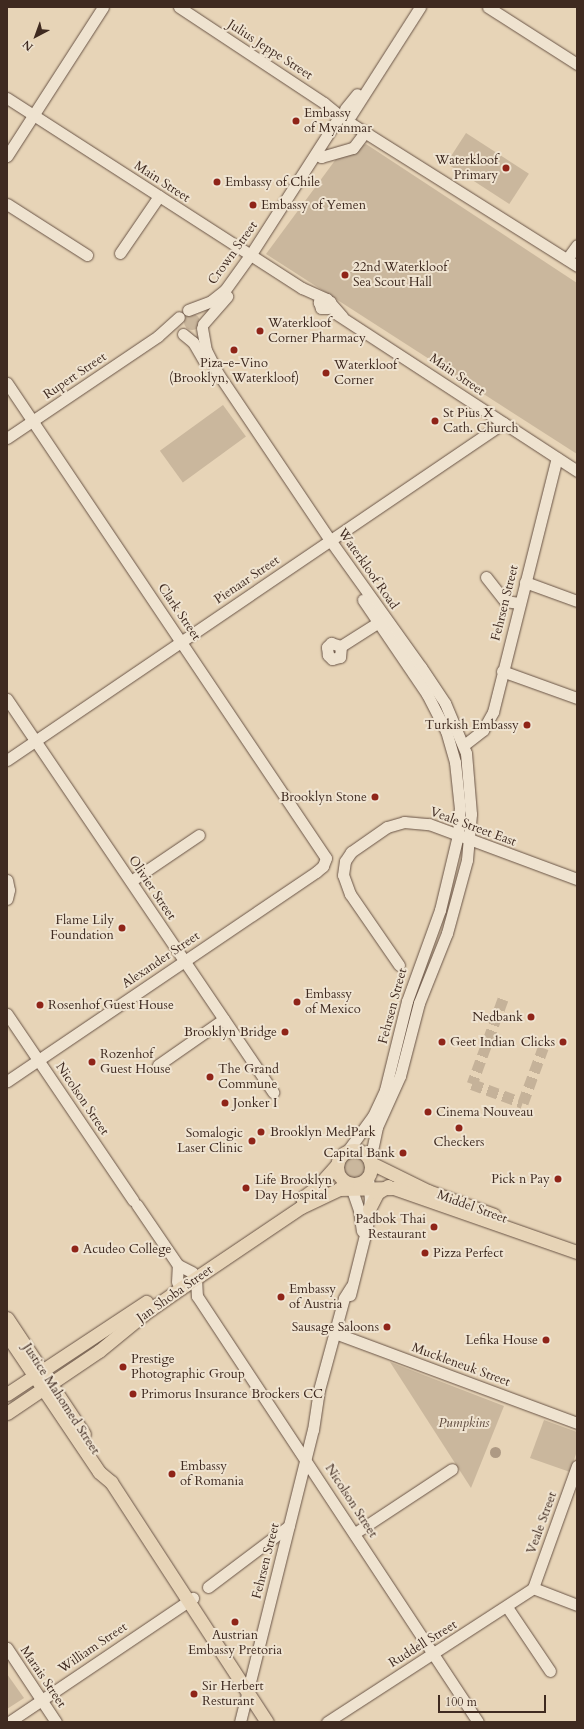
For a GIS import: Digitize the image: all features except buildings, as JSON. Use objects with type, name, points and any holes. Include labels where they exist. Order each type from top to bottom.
[{"type":"main road","points":[[347,1186],[340,1176],[337,1165],[346,1153],[359,1151],[370,1161],[367,1182]]},
{"type":"main road","name":"Middel Street","points":[[370,1161],[428,1191],[577,1243]]},
{"type":"main road","name":"Jan Shoba Street","points":[[194,1275],[314,1190],[337,1165]]},
{"type":"main road","name":"Middel Street","points":[[367,1182],[388,1186],[453,1210],[577,1252]]},
{"type":"main road","name":"Middel Street","points":[[347,1186],[367,1182],[388,1183],[406,1192]]},
{"type":"main road","name":"Jan Shoba Street","points":[[7,1394],[42,1380],[99,1351],[179,1285],[194,1275],[301,1207],[347,1186]]},
{"type":"main road","points":[[369,1208],[378,1193],[388,1186]]},
{"type":"main road","name":"Justice Mahomed Street","points":[[7,1318],[42,1380],[99,1472],[111,1482],[182,1589],[249,1686],[276,1722]]},
{"type":"main road","name":"Justice Mahomed Street","points":[[7,1335],[42,1380]]},
{"type":"main road","points":[[7,1403],[42,1380]]},
{"type":"main road","name":"Jan Shoba Street","points":[[7,1413],[42,1380]]},
{"type":"main road","name":"Justice Mahomed Street","points":[[249,1686],[267,1722]]},
{"type":"street","points":[[7,156],[102,7]]},
{"type":"street","name":"Julius Jeppe Street","points":[[180,7],[365,130],[577,266]]},
{"type":"street","name":"Crown Street","points":[[362,91],[413,7]]},
{"type":"street","name":"Crown Street","points":[[203,326],[254,256],[318,155],[420,7]]},
{"type":"street","points":[[488,7],[577,64]]},
{"type":"street","name":"Main Street","points":[[7,98],[254,256],[577,471]]},
{"type":"street","points":[[318,155],[353,148],[365,130]]},
{"type":"street","points":[[120,253],[159,196]]},
{"type":"street","points":[[7,204],[87,255]]},
{"type":"street","points":[[567,259],[577,245]]},
{"type":"street","name":"Crown Street","points":[[188,310],[217,297],[254,256]]},
{"type":"street","points":[[188,310],[199,314],[203,326],[194,335],[182,333],[177,325],[179,317],[188,310]]},
{"type":"street","name":"Rupert Street","points":[[7,438],[158,336],[179,317]]},
{"type":"street","name":"Waterkloof Road","points":[[203,326],[204,344],[210,359],[272,460]]},
{"type":"street","name":"Waterkloof Road","points":[[182,333],[195,344],[207,368],[382,620],[445,703],[464,746],[471,788],[470,840]]},
{"type":"street","name":"Rupert Street","points":[[158,336],[182,333]]},
{"type":"street","name":"Clark Street","points":[[7,383],[326,858]]},
{"type":"street","name":"Pienaar Street","points":[[7,760],[503,423]]},
{"type":"street","name":"Fehrsen Street","points":[[464,746],[480,733],[487,723],[494,706],[557,458]]},
{"type":"street","points":[[486,577],[505,601],[519,603]]},
{"type":"street","points":[[525,582],[577,601]]},
{"type":"street","points":[[341,646],[382,620]]},
{"type":"street","name":"Waterkloof Road","points":[[405,652],[431,701],[451,745],[460,798],[458,835]]},
{"type":"street","points":[[502,671],[577,698]]},
{"type":"street","name":"Olivier Street","points":[[7,699],[273,1092]]},
{"type":"street","name":"Veale Street East","points":[[399,965],[350,894],[343,875],[345,861],[355,849],[396,823],[423,822],[577,879]]},
{"type":"street","points":[[131,881],[199,835]]},
{"type":"street","name":"Fehrsen Street","points":[[346,1153],[376,1110],[395,1054],[407,1001],[440,910],[458,835]]},
{"type":"street","name":"Fehrsen Street","points":[[370,1161],[377,1127],[400,1076],[420,1003],[447,933],[470,840]]},
{"type":"street","name":"Alexander Street","points":[[7,1081],[320,869],[326,858]]},
{"type":"street","points":[[7,880],[9,890],[7,899]]},
{"type":"street","points":[[395,1054],[402,1043],[411,1012],[420,1003]]},
{"type":"street","name":"Nicolson Street","points":[[7,1014],[178,1265],[194,1275]]},
{"type":"street","points":[[158,1065],[224,1019]]},
{"type":"street","name":"Fehrsen Street","points":[[240,1722],[318,1407],[362,1242],[369,1208],[367,1182]]},
{"type":"street","name":"Fehrsen Street","points":[[347,1186],[359,1210],[362,1242]]},
{"type":"street","points":[[178,1265],[179,1285]]},
{"type":"street","points":[[194,1275],[197,1296]]},
{"type":"street","name":"Nicolson Street","points":[[179,1285],[197,1296],[306,1458],[478,1722]]},
{"type":"street","name":"Muckleneuk Street","points":[[337,1334],[577,1423]]},
{"type":"street","name":"Veale Street","points":[[533,1588],[577,1466]]},
{"type":"street","points":[[355,1533],[452,1469]]},
{"type":"street","points":[[208,1587],[289,1526]]},
{"type":"street","points":[[533,1588],[577,1605]]},
{"type":"street","name":"Ruddell Street","points":[[327,1722],[507,1607],[533,1588]]},
{"type":"street","name":"William Street","points":[[9,1722],[191,1600]]},
{"type":"street","points":[[507,1607],[550,1671]]},
{"type":"street","name":"Marais Street","points":[[7,1648],[56,1722]]},
{"type":"green space","points":[[466,133],[529,174],[509,204],[446,163]]},
{"type":"green space","points":[[366,144],[577,283],[577,454],[266,254],[339,155]]},
{"type":"green space","points":[[189,314],[195,314],[200,319],[198,328],[195,330],[189,330],[184,325],[184,319]]},
{"type":"green space","points":[[223,405],[246,437],[183,482],[160,451]]},
{"type":"green space","points":[[353,1155],[362,1159],[366,1168],[362,1177],[353,1181],[344,1177],[340,1168],[344,1159]]},
{"type":"green space","name":"Pumpkins","points":[[390,1362],[504,1406],[471,1488]]},
{"type":"green space","points":[[544,1420],[577,1432],[577,1451],[570,1472],[530,1458]]},
{"type":"green space","points":[[7,1674],[24,1698],[7,1709]]},
{"type":"shaded area","points":[[495,1446],[499,1448],[501,1452],[499,1456],[495,1458],[491,1456],[489,1452],[491,1448]]},
{"type":"tunnel","points":[[503,999],[472,1084],[523,1103],[543,1048]]},
{"type":"place","name":"Embassy of Myanmar","points":[[296,121]]},
{"type":"place","name":"Waterkloof Primary","points":[[506,168]]},
{"type":"place","name":"Embassy of Chile","points":[[217,182]]},
{"type":"place","name":"Embassy of Yemen","points":[[253,205]]},
{"type":"place","name":"22nd Waterkloof Sea Scout Hall","points":[[345,275]]},
{"type":"place","name":"Waterkloof Corner Pharmacy","points":[[260,331]]},
{"type":"place","name":"Piza-e-Vino (Brooklyn, Waterkloof)","points":[[234,350]]},
{"type":"place","name":"Waterkloof Corner","points":[[326,373]]},
{"type":"place","name":"St Pius X Cath. Church","points":[[435,421]]},
{"type":"place","name":"Turkish Embassy","points":[[527,725]]},
{"type":"place","name":"Brooklyn Stone","points":[[375,797]]},
{"type":"place","name":"Flame Lily Foundation","points":[[122,928]]},
{"type":"place","name":"Embassy of Mexico","points":[[297,1002]]},
{"type":"place","name":"Rosenhof Guest House","points":[[40,1005]]},
{"type":"place","name":"Nedbank","points":[[531,1017]]},
{"type":"place","name":"Brooklyn Bridge","points":[[285,1032]]},
{"type":"place","name":"Geet Indian","points":[[442,1042]]},
{"type":"place","name":"Clicks","points":[[563,1042]]},
{"type":"place","name":"Rozenhof Guest House","points":[[92,1062]]},
{"type":"place","name":"The Grand Commune","points":[[210,1077]]},
{"type":"place","name":"Jonker I","points":[[225,1103]]},
{"type":"place","name":"Cinema Nouveau","points":[[428,1112]]},
{"type":"place","name":"Checkers","points":[[459,1128]]},
{"type":"place","name":"Brooklyn MedPark","points":[[261,1132]]},
{"type":"place","name":"Somalogic Laser Clinic","points":[[252,1141]]},
{"type":"place","name":"Capital Bank","points":[[403,1153]]},
{"type":"place","name":"Pick n Pay","points":[[558,1179]]},
{"type":"place","name":"Life Brooklyn Day Hospital","points":[[246,1188]]},
{"type":"place","name":"Padbok Thai Restaurant","points":[[434,1227]]},
{"type":"place","name":"Acudeo College","points":[[75,1249]]},
{"type":"place","name":"Pizza Perfect","points":[[425,1253]]},
{"type":"place","name":"Embassy of Austria","points":[[281,1297]]},
{"type":"place","name":"Sausage Saloons","points":[[387,1327]]},
{"type":"place","name":"Lefika House","points":[[546,1340]]},
{"type":"place","name":"Prestige Photographic Group","points":[[123,1367]]},
{"type":"place","name":"Primorus Insurance Brockers CC","points":[[133,1394]]},
{"type":"place","name":"Embassy of Romania","points":[[172,1474]]},
{"type":"place","name":"Austrian Embassy Pretoria","points":[[235,1622]]},
{"type":"place","name":"Sir Herbert Resturant","points":[[194,1694]]}]
